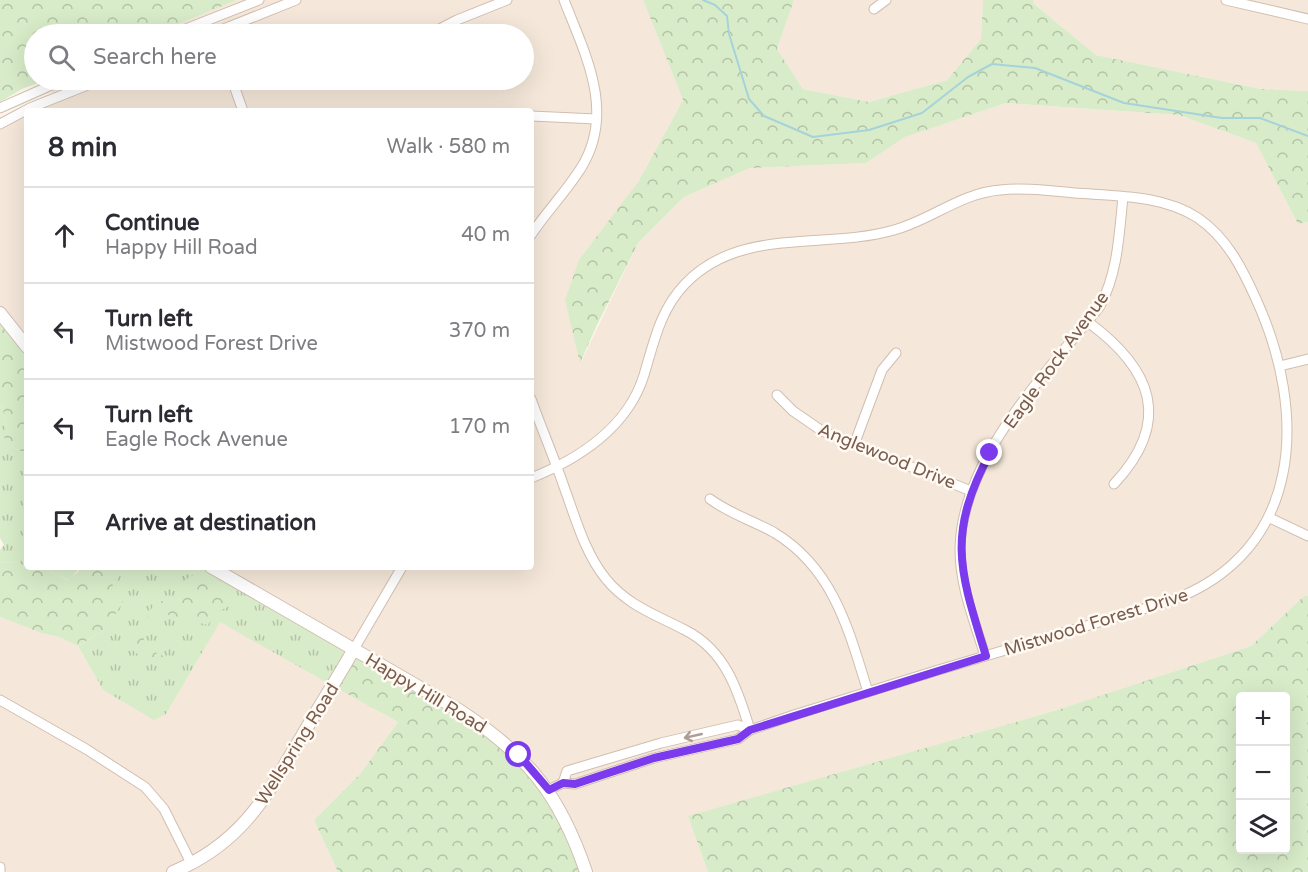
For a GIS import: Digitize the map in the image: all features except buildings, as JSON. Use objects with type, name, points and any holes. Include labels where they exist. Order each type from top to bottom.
[{"type":"street","points":[[198,24],[259,0]]},
{"type":"street","points":[[237,24],[296,0]]},
{"type":"street","points":[[449,24],[507,0]]},
{"type":"street","points":[[534,231],[586,160],[596,119],[595,89],[591,70],[564,0]]},
{"type":"street","points":[[874,9],[886,0]]},
{"type":"street","points":[[1226,0],[1308,18]]},
{"type":"street","points":[[209,20],[210,24]]},
{"type":"street","points":[[0,108],[40,90]]},
{"type":"street","points":[[30,108],[75,90]]},
{"type":"street","points":[[236,90],[242,108]]},
{"type":"street","points":[[0,124],[24,111]]},
{"type":"street","points":[[534,116],[596,119]]},
{"type":"street","name":"Mistwood Forest Drive","points":[[534,477],[557,467],[592,446],[621,417],[644,377],[658,327],[665,311],[692,277],[718,260],[754,247],[779,242],[855,237],[896,230],[969,196],[992,191],[1026,190],[1160,202],[1185,211],[1211,228],[1232,252],[1260,306],[1280,366],[1284,386],[1287,443],[1282,484],[1270,518],[1251,548],[1235,564],[1221,576],[1188,595],[868,692],[750,730],[738,739],[654,758],[575,784],[563,783],[549,790]]},
{"type":"street","name":"Eagle Rock Avenue","points":[[986,656],[966,592],[961,562],[963,519],[971,490],[990,453],[1030,392],[1100,306],[1113,278],[1123,197]]},
{"type":"street","points":[[0,313],[24,343]]},
{"type":"street","points":[[1088,322],[1106,335],[1126,356],[1142,380],[1148,403],[1147,428],[1143,444],[1129,468],[1114,484]]},
{"type":"street","points":[[854,445],[882,370],[896,353]]},
{"type":"street","points":[[1280,366],[1308,358]]},
{"type":"street","name":"Anglewood Drive","points":[[777,395],[807,423],[822,431],[971,490]]},
{"type":"street","points":[[534,407],[585,543],[606,579],[623,596],[644,611],[686,630],[707,646],[734,681],[750,730]]},
{"type":"street","points":[[710,499],[729,511],[776,533],[804,556],[817,571],[834,596],[846,622],[868,692]]},
{"type":"street","points":[[1270,518],[1308,536]]},
{"type":"street","name":"Happy Hill Road","points":[[216,570],[474,719],[519,755],[549,790],[569,828],[586,872]]},
{"type":"street","points":[[354,649],[400,570]]},
{"type":"street","name":"Wellspring Road","points":[[172,872],[191,864],[222,843],[250,818],[277,781],[354,649]]},
{"type":"street","points":[[0,700],[87,749],[145,787],[164,809],[191,864]]},
{"type":"street","name":"Mistwood Forest Drive","points":[[563,783],[567,771],[661,743],[738,725],[750,730]]},
{"type":"street","points":[[0,867],[0,872]]},
{"type":"shaded area","points":[[237,0],[643,0],[683,100],[638,182],[581,362],[638,243],[684,197],[750,168],[866,163],[904,137],[1006,103],[1179,115],[1256,143],[1298,224],[1308,222],[1308,596],[1304,596],[1251,646],[1057,710],[689,816],[708,872],[587,872],[218,570],[534,570],[534,108],[34,108],[51,101],[53,90],[534,90],[534,24],[178,24]]},
{"type":"shaded area","points":[[794,0],[983,0],[981,39],[947,80],[869,102],[803,89],[777,49]]},
{"type":"shaded area","points":[[1033,0],[1308,0],[1308,91],[1261,89],[1096,55],[1034,4]]},
{"type":"shaded area","points":[[24,113],[24,343],[0,312],[0,126]]},
{"type":"shaded area","points":[[0,617],[41,633],[59,637],[78,646],[103,690],[166,714],[220,621],[398,722],[360,774],[314,820],[338,872],[0,872]]},
{"type":"green space","points":[[0,0],[237,0],[178,24],[24,24],[24,88],[0,102]]},
{"type":"green space","points":[[643,0],[794,0],[777,49],[803,89],[869,102],[947,80],[981,39],[983,0],[1033,0],[1034,4],[1096,55],[1261,89],[1308,91],[1308,222],[1298,224],[1256,143],[1179,115],[1006,103],[905,137],[866,163],[750,168],[684,197],[638,243],[580,363],[565,300],[579,260],[638,182],[683,100]]},
{"type":"green space","points":[[0,313],[24,343],[24,452],[11,446],[3,436],[5,426],[3,408],[0,405]]},
{"type":"green space","points":[[0,405],[3,408],[11,446],[24,452],[24,566],[16,562],[0,563],[0,550],[4,545],[0,538]]},
{"type":"green space","points":[[16,562],[24,566],[24,570],[50,570],[68,580],[79,570],[125,570],[112,584],[123,602],[106,629],[78,646],[59,637],[41,633],[0,617],[0,563]]},
{"type":"green space","points":[[50,570],[78,570],[69,580]]},
{"type":"green space","points":[[125,570],[216,570],[354,649],[333,686],[220,622],[166,714],[154,720],[103,690],[78,646],[106,629],[112,584]]},
{"type":"green space","points":[[193,575],[221,590],[232,605],[217,612],[208,625],[161,613],[145,630],[143,646],[163,656],[164,667],[130,648],[154,604],[173,597],[185,580]]},
{"type":"green space","points":[[1304,596],[1308,596],[1308,872],[708,872],[688,816],[1057,710],[1251,646]]},
{"type":"green space","points":[[354,649],[428,692],[536,773],[586,872],[338,872],[314,820],[360,774],[398,722],[333,686]]},
{"type":"waterway","points":[[703,0],[715,5],[727,16],[729,34],[749,99],[764,116],[813,137],[869,130],[922,113],[968,77],[992,64],[1035,68],[1124,103],[1222,118],[1260,118],[1308,136]]},
{"type":"route","points":[[519,755],[549,790],[563,783],[575,784],[654,758],[738,739],[750,730],[794,715],[986,656],[966,592],[960,552],[967,502],[990,453]]}]
